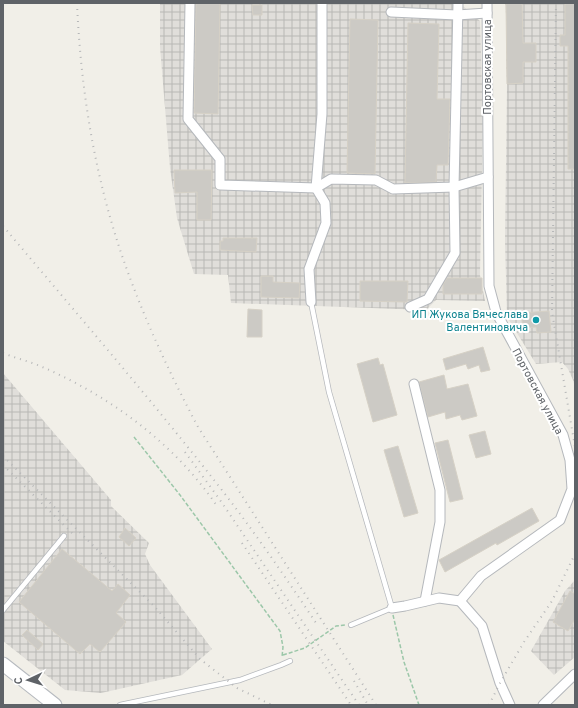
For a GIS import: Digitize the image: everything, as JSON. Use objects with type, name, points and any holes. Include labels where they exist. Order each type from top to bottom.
[{"type":"main road","points":[[3,664],[55,705]]},
{"type":"street","points":[[190,3],[188,120],[220,159],[220,185],[316,188],[331,179],[376,180],[393,189],[454,187],[488,177]]},
{"type":"street","points":[[311,302],[309,269],[326,223],[325,203],[316,188],[322,114],[322,3]]},
{"type":"street","points":[[410,307],[428,299],[455,253],[454,187],[458,3]]},
{"type":"street","name":"Портовская улица","points":[[460,601],[481,576],[560,520],[572,489],[570,460],[563,435],[496,312],[489,286],[487,3]]},
{"type":"street","points":[[392,12],[457,15],[487,13]]},
{"type":"street","points":[[414,384],[440,490],[440,522],[425,601]]},
{"type":"street","points":[[391,608],[439,598],[460,601],[482,626],[500,683],[510,705]]},
{"type":"street","points":[[543,705],[575,674]]},
{"type":"lane","points":[[311,302],[329,392],[391,608],[351,625]]},
{"type":"lane","points":[[3,610],[64,536]]},
{"type":"lane","points":[[120,705],[240,680],[281,665],[290,660]]},
{"type":"path","points":[[134,436],[180,495],[280,632],[283,647],[281,665]]},
{"type":"path","points":[[391,608],[404,662],[419,705]]},
{"type":"path","points":[[282,656],[304,648],[336,626],[351,625]]},
{"type":"shaded area","points":[[160,3],[463,3],[463,6],[480,21],[483,116],[480,275],[485,301],[436,300],[426,310],[231,303],[228,275],[194,274],[177,218],[170,168],[160,47]]},
{"type":"shaded area","points":[[505,3],[575,3],[575,388],[568,369],[562,362],[536,364],[507,317],[505,241],[507,25]]},
{"type":"shaded area","points":[[3,373],[111,500],[111,506],[149,543],[145,554],[150,565],[212,649],[182,675],[101,693],[65,690],[3,641]]},
{"type":"shaded area","points":[[575,580],[575,657],[554,675],[531,651],[565,591]]},
{"type":"building","points":[[196,3],[220,3],[218,114],[194,113]]},
{"type":"building","points":[[506,3],[522,3],[523,43],[536,43],[536,62],[523,62],[523,83],[507,84]]},
{"type":"building","points":[[565,3],[575,3],[575,169],[568,169],[568,46],[560,46],[560,35],[565,35]]},
{"type":"building","points":[[252,5],[262,5],[262,15],[253,15]]},
{"type":"building","points":[[350,19],[378,20],[375,174],[347,173]]},
{"type":"building","points":[[408,23],[439,24],[437,99],[450,99],[448,165],[437,165],[436,182],[405,183]]},
{"type":"building","points":[[174,170],[212,170],[211,220],[197,220],[197,192],[175,193]]},
{"type":"building","points":[[223,238],[257,238],[256,252],[220,250],[220,241],[223,241]]},
{"type":"building","points":[[261,276],[273,276],[273,282],[300,283],[299,298],[261,297]]},
{"type":"building","points":[[447,278],[482,278],[482,294],[443,294],[443,285]]},
{"type":"building","points":[[360,281],[408,281],[407,302],[360,301]]},
{"type":"building","points":[[248,309],[262,310],[262,337],[247,337]]},
{"type":"building","name":"ИП Жукова Вячеслава Валентиновича","points":[[549,311],[551,332],[537,333],[536,327],[523,328],[521,313]]},
{"type":"building","points":[[483,347],[490,370],[481,372],[479,365],[468,369],[466,364],[446,370],[443,359]]},
{"type":"building","points":[[378,358],[380,365],[383,364],[397,415],[373,422],[357,364]]},
{"type":"building","points":[[444,375],[447,389],[468,384],[477,416],[462,420],[460,415],[446,419],[445,412],[428,417],[419,382]]},
{"type":"building","points":[[485,431],[491,454],[476,458],[469,435]]},
{"type":"building","points":[[448,440],[463,499],[450,502],[435,443]]},
{"type":"building","points":[[398,446],[418,513],[404,517],[384,450]]},
{"type":"building","points":[[532,508],[539,521],[445,572],[439,560]]},
{"type":"building","points":[[125,528],[136,538],[129,546],[119,537]]},
{"type":"building","points":[[62,549],[112,591],[118,584],[130,595],[116,613],[126,622],[100,652],[90,644],[80,654],[19,602]]},
{"type":"building","points":[[570,591],[575,594],[575,619],[568,631],[553,622]]},
{"type":"building","points":[[27,630],[43,644],[38,650],[22,635]]},
{"type":"railway","points":[[77,3],[82,73],[100,177],[118,245],[153,335],[198,427],[376,705]]},
{"type":"railway","points":[[556,3],[552,312],[575,447]]},
{"type":"railway","points":[[3,226],[143,393],[225,494],[273,559],[318,626]]},
{"type":"railway","points":[[3,353],[40,366],[66,378],[115,407],[139,424],[161,442],[181,462],[200,483],[217,506]]},
{"type":"railway","points":[[185,452],[220,500],[359,705]]},
{"type":"railway","points":[[3,456],[154,606],[200,659],[237,688],[272,705]]},
{"type":"railway","points":[[3,465],[74,535]]},
{"type":"railway","points":[[242,543],[351,705]]},
{"type":"railway","points":[[489,705],[524,642],[552,601],[575,554]]},
{"type":"railway","points":[[354,681],[368,705]]},
{"type":"place","name":"ИП Жукова Вячеслава Валентиновича","points":[[536,320]]}]
